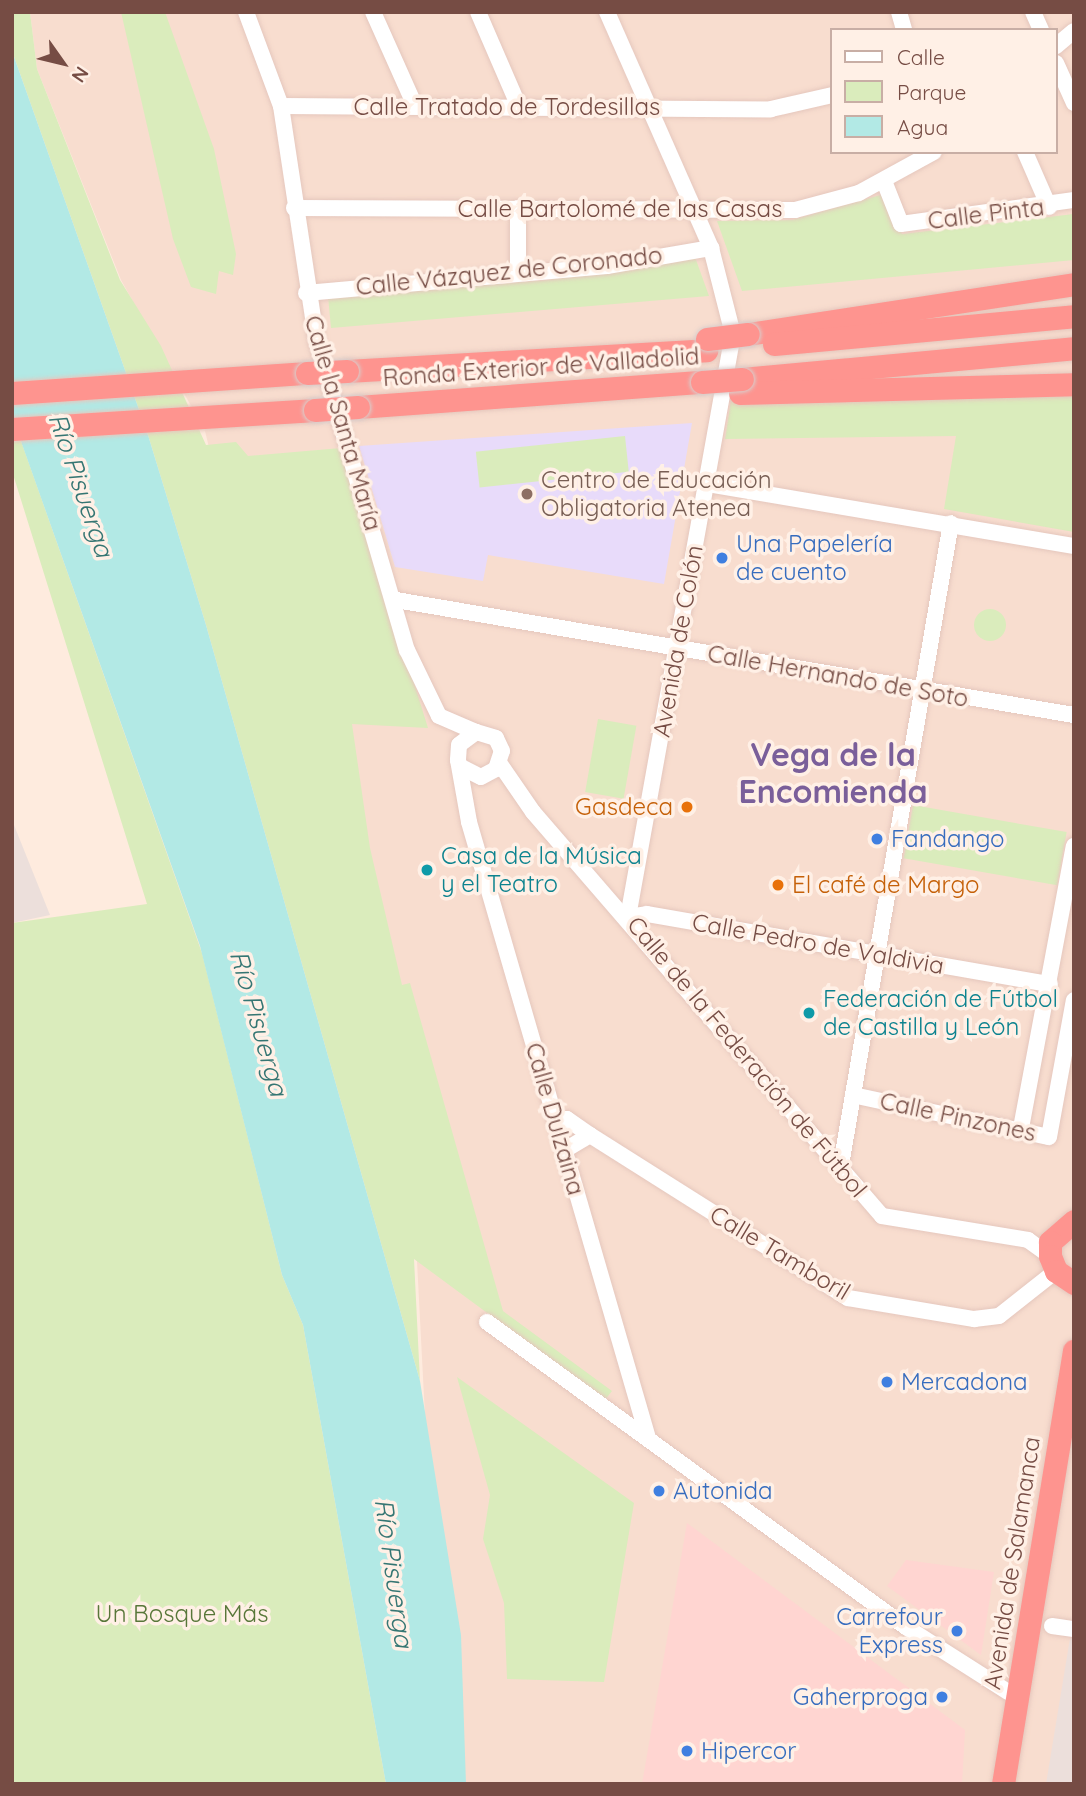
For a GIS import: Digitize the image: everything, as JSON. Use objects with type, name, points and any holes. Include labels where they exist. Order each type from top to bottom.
[{"type":"highway","points":[[748,340],[1074,284]]},
{"type":"highway","name":"Ronda Exterior de Valladolid","points":[[12,393],[664,351],[748,340],[1074,316]]},
{"type":"highway","name":"Ronda Exterior de Valladolid","points":[[12,429],[642,389],[741,386],[1074,348]]},
{"type":"highway","points":[[741,386],[1074,384]]},
{"type":"highway","points":[[1065,1278],[1067,1225]]},
{"type":"highway","name":"Avenida de Salamanca","points":[[1003,1784],[1074,1351]]},
{"type":"highway","name":"Avenida de Salamanca","points":[[1016,1784],[1074,1429]]},
{"type":"street","points":[[246,12],[281,106]]},
{"type":"street","points":[[373,12],[415,106]]},
{"type":"street","points":[[478,12],[520,109]]},
{"type":"street","name":"Avenida de Colón","points":[[607,12],[711,248],[733,334],[628,917]]},
{"type":"street","points":[[1033,12],[1040,28]]},
{"type":"street","points":[[1058,44],[1074,31]]},
{"type":"street","points":[[1058,67],[1074,103]]},
{"type":"street","name":"Calle Tratado de Tordesillas","points":[[281,106],[771,109],[830,95]]},
{"type":"street","name":"Calle la Santa María","points":[[281,106],[306,293],[425,694],[450,724],[459,746],[461,767]]},
{"type":"street","name":"Calle Bartolomé de las Casas","points":[[294,208],[693,205],[795,210],[884,181],[931,154]]},
{"type":"street","points":[[1026,154],[1049,207]]},
{"type":"street","name":"Calle Pinta","points":[[884,181],[901,224],[1049,207],[1074,200]]},
{"type":"street","points":[[518,273],[519,208]]},
{"type":"street","name":"Calle Vázquez de Coronado","points":[[306,293],[518,273],[711,248]]},
{"type":"street","points":[[707,484],[1074,545]]},
{"type":"street","points":[[841,1165],[920,690],[951,523]]},
{"type":"street","name":"Calle Hernando de Soto","points":[[396,600],[1074,715]]},
{"type":"street","points":[[450,724],[476,732]]},
{"type":"street","points":[[459,746],[476,732]]},
{"type":"street","name":"Calle de la Federación de Fútbol","points":[[476,732],[495,738],[490,772],[514,788],[628,917],[882,1216],[1028,1240],[1067,1225]]},
{"type":"street","points":[[461,767],[490,772]]},
{"type":"street","name":"Calle Dulzaina","points":[[461,767],[466,800],[648,1437]]},
{"type":"street","points":[[466,800],[490,772]]},
{"type":"street","points":[[1021,1128],[1074,846]]},
{"type":"street","name":"Calle Pedro de Valdivia","points":[[628,917],[647,914],[1050,984]]},
{"type":"street","name":"Calle Pinzones","points":[[853,1095],[1021,1128],[1049,1137],[1074,1000]]},
{"type":"street","name":"Calle Tamboril","points":[[556,1121],[568,1119],[848,1298],[974,1319],[999,1316],[1065,1278]]},
{"type":"street","points":[[565,1150],[590,1135]]},
{"type":"street","name":"Calle de la Federación de Fútbol","points":[[1028,1240],[1065,1278]]},
{"type":"street","points":[[487,1322],[906,1627],[1008,1692]]},
{"type":"street","points":[[1052,1626],[1074,1629]]},
{"type":"shaded area","points":[[30,12],[1074,12],[1074,1784],[444,1784],[403,990],[236,558],[205,431],[121,280],[37,69]]},
{"type":"shaded area","name":"Centro de Educación Obligatoria Atenea","points":[[692,423],[664,584],[488,555],[483,581],[395,567],[359,446]]},
{"type":"shaded area","points":[[12,820],[50,915],[12,923]]},
{"type":"shaded area","points":[[687,1523],[965,1730],[962,1784],[642,1784]]},
{"type":"shaded area","points":[[906,1560],[994,1572],[981,1655],[887,1586]]},
{"type":"shaded area","points":[[1074,1614],[1074,1784],[1046,1784]]},
{"type":"green space","points":[[12,12],[30,12],[37,69],[120,280],[161,346],[206,445],[236,442],[248,456],[341,448],[428,728],[352,724],[370,848],[402,985],[410,983],[503,1311],[612,1391],[605,1400],[414,1259],[420,1381],[206,625],[148,435],[12,51]]},
{"type":"green space","points":[[121,12],[165,12],[214,149],[236,254],[233,275],[219,271],[216,294],[191,287],[173,239]]},
{"type":"green space","points":[[884,194],[902,234],[1074,214],[1074,260],[742,291],[717,221],[792,220]]},
{"type":"green space","points":[[695,257],[709,296],[331,328],[328,296],[548,280]]},
{"type":"green space","points":[[1074,388],[1074,532],[944,509],[956,436],[725,439],[731,400]]},
{"type":"green space","points":[[625,436],[629,472],[480,487],[476,452]]},
{"type":"green space","name":"Un Bosque Más","points":[[21,441],[202,953],[282,1275],[303,1325],[386,1784],[12,1784],[12,923],[147,904],[12,471],[12,442]]},
{"type":"green space","points":[[990,609],[1002,613],[1006,625],[1002,637],[990,641],[978,637],[974,625],[978,613]]},
{"type":"green space","points":[[598,719],[636,726],[624,799],[585,792]]},
{"type":"green space","points":[[913,805],[1067,832],[1057,885],[904,858]]},
{"type":"green space","points":[[457,1377],[634,1503],[604,1682],[507,1679],[504,1603],[483,1539],[490,1495]]},
{"type":"water","name":"Río Pisuerga","points":[[12,51],[148,435],[206,625],[420,1381],[461,1635],[466,1784],[386,1784],[303,1325],[282,1275],[200,946],[12,416]]},
{"type":"place","name":"Centro de Educación Obligatoria Atenea","points":[[527,494]]},
{"type":"place","name":"Una Papelería de cuento","points":[[722,558]]},
{"type":"place","name":"Gasdeca","points":[[687,807]]},
{"type":"place","name":"Fandango","points":[[877,839]]},
{"type":"place","name":"Casa de la Música y el Teatro","points":[[427,870]]},
{"type":"place","name":"El café de Margo","points":[[778,885]]},
{"type":"place","name":"Federación de Fútbol de Castilla y León","points":[[809,1013]]},
{"type":"place","name":"Mercadona","points":[[887,1382]]},
{"type":"place","name":"Autonida","points":[[659,1491]]},
{"type":"place","name":"Carrefour Express","points":[[957,1631]]},
{"type":"place","name":"Gaherproga","points":[[942,1697]]},
{"type":"place","name":"Hipercor","points":[[687,1751]]},
{"type":"district","name":"Vega de la Encomienda","points":[[833,774]]}]
